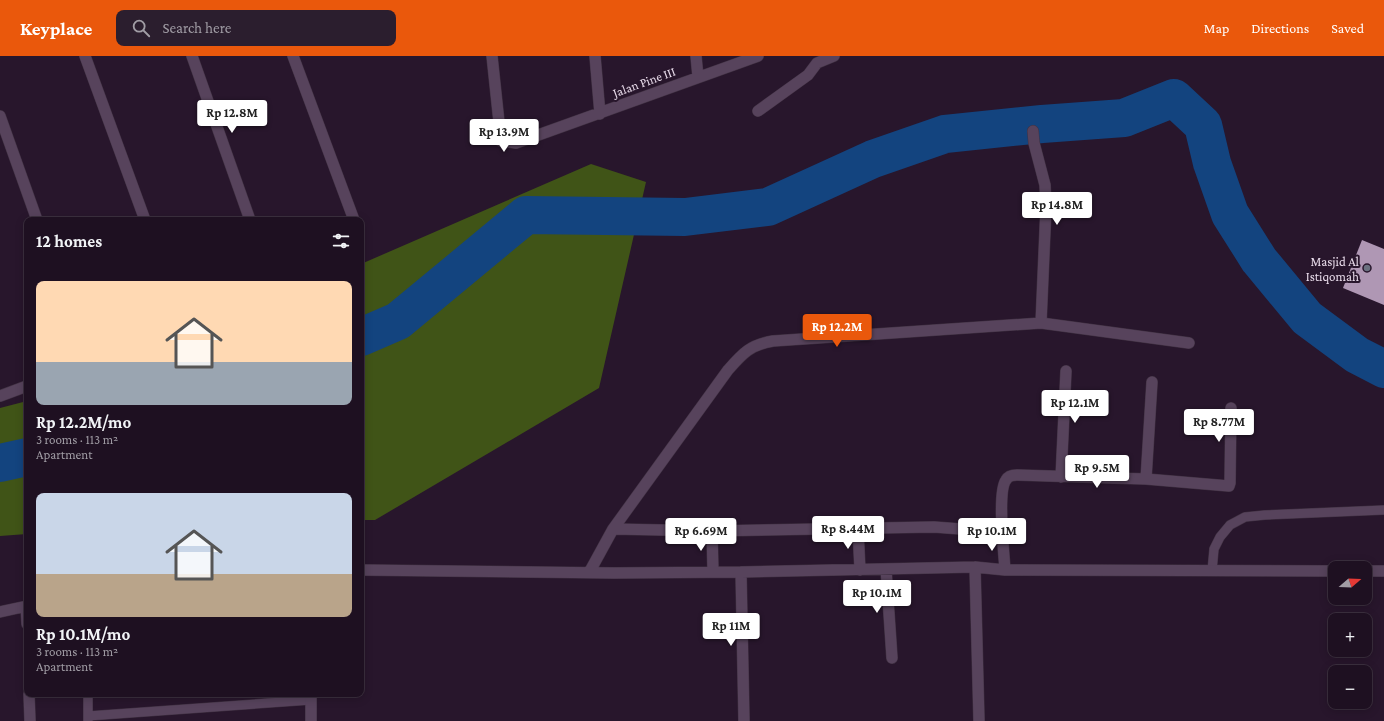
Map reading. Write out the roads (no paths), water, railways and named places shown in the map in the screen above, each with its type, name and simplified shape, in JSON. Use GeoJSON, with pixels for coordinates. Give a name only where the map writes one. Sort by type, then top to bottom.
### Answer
{"type":"FeatureCollection","features":[{"type":"Feature","properties":{"kind":"street"},"geometry":{"type":"LineString","coordinates":[[84,56],[144,217]]}},
{"type":"Feature","properties":{"kind":"street"},"geometry":{"type":"LineString","coordinates":[[192,56],[249,217]]}},
{"type":"Feature","properties":{"kind":"street"},"geometry":{"type":"LineString","coordinates":[[293,56],[353,217]]}},
{"type":"Feature","properties":{"kind":"street","name":"Jalan Pine III"},"geometry":{"type":"LineString","coordinates":[[492,56],[500,141],[516,143],[758,56]]}},
{"type":"Feature","properties":{"kind":"street"},"geometry":{"type":"LineString","coordinates":[[595,56],[600,114]]}},
{"type":"Feature","properties":{"kind":"street"},"geometry":{"type":"LineString","coordinates":[[696,56],[698,77]]}},
{"type":"Feature","properties":{"kind":"street"},"geometry":{"type":"LineString","coordinates":[[758,111],[808,75],[817,62],[834,56]]}},
{"type":"Feature","properties":{"kind":"street"},"geometry":{"type":"LineString","coordinates":[[0,116],[36,217]]}},
{"type":"Feature","properties":{"kind":"street"},"geometry":{"type":"LineString","coordinates":[[1033,131],[1045,185],[1046,207],[1041,323]]}},
{"type":"Feature","properties":{"kind":"street"},"geometry":{"type":"LineString","coordinates":[[590,572],[613,529],[728,370],[744,353],[760,343],[1041,323],[1189,342]]}},
{"type":"Feature","properties":{"kind":"street"},"geometry":{"type":"LineString","coordinates":[[1062,477],[1066,371]]}},
{"type":"Feature","properties":{"kind":"street"},"geometry":{"type":"LineString","coordinates":[[1146,478],[1152,382]]}},
{"type":"Feature","properties":{"kind":"street"},"geometry":{"type":"LineString","coordinates":[[0,396],[24,387]]}},
{"type":"Feature","properties":{"kind":"street"},"geometry":{"type":"LineString","coordinates":[[1005,570],[1001,532],[1002,490],[1007,478],[1011,475],[1146,478],[1229,486],[1231,408]]}},
{"type":"Feature","properties":{"kind":"street"},"geometry":{"type":"LineString","coordinates":[[613,529],[712,531],[934,527],[1001,532]]}},
{"type":"Feature","properties":{"kind":"street"},"geometry":{"type":"LineString","coordinates":[[858,529],[860,570]]}},
{"type":"Feature","properties":{"kind":"street"},"geometry":{"type":"LineString","coordinates":[[712,531],[713,572]]}},
{"type":"Feature","properties":{"kind":"street"},"geometry":{"type":"LineString","coordinates":[[364,570],[741,572],[975,568],[1005,570],[1328,571]]}},
{"type":"Feature","properties":{"kind":"street"},"geometry":{"type":"LineString","coordinates":[[975,568],[979,721]]}},
{"type":"Feature","properties":{"kind":"street"},"geometry":{"type":"LineString","coordinates":[[886,569],[892,658]]}},
{"type":"Feature","properties":{"kind":"street"},"geometry":{"type":"LineString","coordinates":[[1372,571],[1384,571]]}},
{"type":"Feature","properties":{"kind":"street"},"geometry":{"type":"LineString","coordinates":[[741,572],[744,721]]}},
{"type":"Feature","properties":{"kind":"street"},"geometry":{"type":"LineString","coordinates":[[0,612],[24,607]]}},
{"type":"Feature","properties":{"kind":"street"},"geometry":{"type":"LineString","coordinates":[[29,697],[30,721]]}},
{"type":"Feature","properties":{"kind":"street"},"geometry":{"type":"LineString","coordinates":[[311,697],[311,721]]}},
{"type":"Feature","properties":{"kind":"lane"},"geometry":{"type":"LineString","coordinates":[[1212,571],[1214,549],[1220,537],[1230,525],[1245,517],[1384,510]]}},
{"type":"Feature","properties":{"kind":"lane"},"geometry":{"type":"LineString","coordinates":[[88,697],[88,719],[311,697]]}},
{"type":"Feature","properties":{"kind":"waterway"},"geometry":{"type":"LineString","coordinates":[[364,336],[398,321],[526,215],[685,217],[768,207],[873,159],[945,134],[1042,124],[1124,118],[1174,98],[1203,125],[1212,163],[1230,214],[1259,260],[1307,318],[1357,355],[1384,369]]}},
{"type":"Feature","properties":{"kind":"waterway"},"geometry":{"type":"LineString","coordinates":[[0,463],[24,458]]}},
{"type":"Feature","properties":{"kind":"place","name":"Masjid Al Istiqomah"},"geometry":{"type":"Point","coordinates":[1367,268]}}]}
